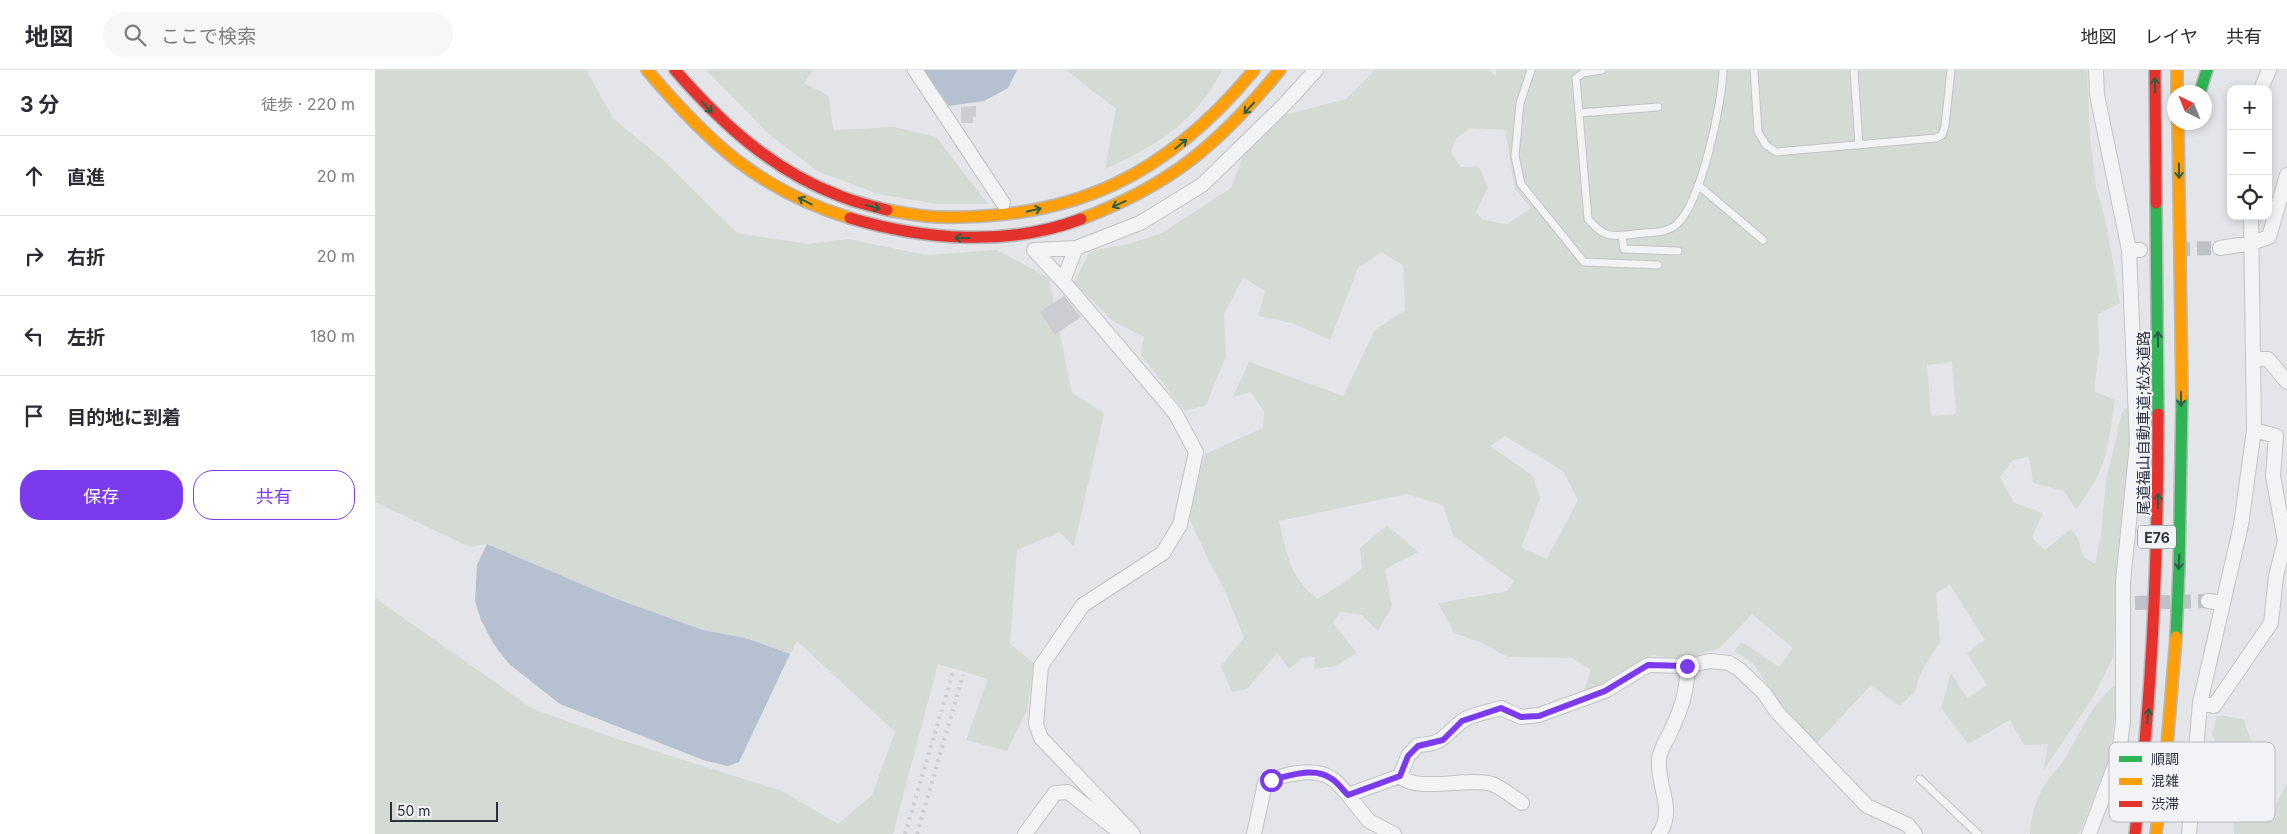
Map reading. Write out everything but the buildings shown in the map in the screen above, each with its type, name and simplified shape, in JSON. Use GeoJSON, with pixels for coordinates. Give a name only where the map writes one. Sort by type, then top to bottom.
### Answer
{"type":"FeatureCollection","features":[{"type":"Feature","properties":{"kind":"highway"},"geometry":{"type":"LineString","coordinates":[[647,70],[706,135],[738,162],[770,183],[825,210],[888,231],[959,238],[1032,232],[1067,224],[1101,212],[1138,195],[1190,162],[1220,137],[1253,104],[1280,70]]}},
{"type":"Feature","properties":{"kind":"highway"},"geometry":{"type":"LineString","coordinates":[[675,70],[697,97],[740,139],[781,168],[808,183],[854,202],[889,212],[957,218],[993,217],[1028,212],[1095,194],[1130,178],[1186,140],[1237,91],[1254,70]]}},
{"type":"Feature","properties":{"kind":"highway"},"geometry":{"type":"LineString","coordinates":[[2143,70],[2157,239]]}},
{"type":"Feature","properties":{"kind":"highway","name":"尾道福山自動車道;松永道路"},"geometry":{"type":"LineString","coordinates":[[2146,742],[2151,679],[2158,517],[2155,70]]}},
{"type":"Feature","properties":{"kind":"highway"},"geometry":{"type":"LineString","coordinates":[[2177,70],[2177,85]]}},
{"type":"Feature","properties":{"kind":"highway"},"geometry":{"type":"LineString","coordinates":[[2202,85],[2207,70]]}},
{"type":"Feature","properties":{"kind":"highway","name":"E76"},"geometry":{"type":"LineString","coordinates":[[2167,742],[2174,656],[2181,510],[2178,130]]}},
{"type":"Feature","properties":{"kind":"highway"},"geometry":{"type":"LineString","coordinates":[[2181,333],[2191,208]]}},
{"type":"Feature","properties":{"kind":"street"},"geometry":{"type":"LineString","coordinates":[[915,70],[1003,203]]}},
{"type":"Feature","properties":{"kind":"street"},"geometry":{"type":"LineString","coordinates":[[1131,831],[1041,738],[1036,724],[1041,666],[1083,604],[1163,553],[1180,525],[1196,452],[1175,413],[1063,281],[1034,250],[1076,248],[1140,223],[1202,185],[1284,105],[1316,70]]}},
{"type":"Feature","properties":{"kind":"street"},"geometry":{"type":"LineString","coordinates":[[2096,70],[2097,95],[2135,250],[2137,444],[2123,581],[2129,604],[2120,742]]}},
{"type":"Feature","properties":{"kind":"street"},"geometry":{"type":"LineString","coordinates":[[2263,85],[2269,70]]}},
{"type":"Feature","properties":{"kind":"street"},"geometry":{"type":"LineString","coordinates":[[2220,248],[2252,243],[2269,237],[2287,175]]}},
{"type":"Feature","properties":{"kind":"street"},"geometry":{"type":"LineString","coordinates":[[2197,742],[2200,703],[2215,602],[2241,525],[2254,430],[2251,220]]}},
{"type":"Feature","properties":{"kind":"street"},"geometry":{"type":"LineString","coordinates":[[1063,281],[1076,248]]}},
{"type":"Feature","properties":{"kind":"street"},"geometry":{"type":"LineString","coordinates":[[2253,359],[2268,359],[2287,382]]}},
{"type":"Feature","properties":{"kind":"street"},"geometry":{"type":"LineString","coordinates":[[2200,703],[2214,706],[2271,622],[2276,576],[2285,541],[2285,517],[2273,476],[2276,436],[2254,430]]}},
{"type":"Feature","properties":{"kind":"street"},"geometry":{"type":"LineString","coordinates":[[1348,795],[1400,776],[1408,756],[1418,746],[1443,740],[1462,721],[1501,708],[1521,717],[1539,716],[1605,691],[1648,665],[1687,666],[1710,661],[1729,664],[1739,670],[1764,693],[1777,712],[1867,806],[1908,825],[1915,834]]}},
{"type":"Feature","properties":{"kind":"street"},"geometry":{"type":"LineString","coordinates":[[1659,834],[1668,814],[1659,772],[1659,757],[1678,715],[1688,684],[1687,666]]}},
{"type":"Feature","properties":{"kind":"street"},"geometry":{"type":"LineString","coordinates":[[1253,834],[1265,783],[1305,772],[1318,773],[1331,778],[1369,821],[1394,834]]}},
{"type":"Feature","properties":{"kind":"street"},"geometry":{"type":"LineString","coordinates":[[1400,776],[1413,783],[1472,781],[1493,784],[1522,803]]}},
{"type":"Feature","properties":{"kind":"street"},"geometry":{"type":"LineString","coordinates":[[2089,834],[2109,781]]}},
{"type":"Feature","properties":{"kind":"street"},"geometry":{"type":"LineString","coordinates":[[1025,834],[1055,794],[1068,792],[1117,830],[1131,831]]}},
{"type":"Feature","properties":{"kind":"lane"},"geometry":{"type":"LineString","coordinates":[[1531,70],[1520,103],[1515,156],[1521,184],[1584,262],[1659,265]]}},
{"type":"Feature","properties":{"kind":"lane"},"geometry":{"type":"LineString","coordinates":[[1602,70],[1583,73],[1576,78],[1588,219],[1595,228],[1609,237],[1667,230],[1678,224],[1688,209],[1698,185],[1716,127],[1723,70]]}},
{"type":"Feature","properties":{"kind":"lane"},"geometry":{"type":"LineString","coordinates":[[1754,70],[1758,132],[1766,145],[1776,152],[1936,138],[1942,135],[1945,126],[1951,70]]}},
{"type":"Feature","properties":{"kind":"lane"},"geometry":{"type":"LineString","coordinates":[[1854,70],[1859,145]]}},
{"type":"Feature","properties":{"kind":"lane"},"geometry":{"type":"LineString","coordinates":[[1579,113],[1657,107]]}},
{"type":"Feature","properties":{"kind":"lane"},"geometry":{"type":"LineString","coordinates":[[1698,185],[1763,240]]}},
{"type":"Feature","properties":{"kind":"lane"},"geometry":{"type":"LineString","coordinates":[[1622,236],[1623,249],[1678,251]]}},
{"type":"Feature","properties":{"kind":"lane"},"geometry":{"type":"LineString","coordinates":[[1920,779],[1978,834]]}},
{"type":"Feature","properties":{"kind":"shaded area"},"geometry":{"type":"Polygon","coordinates":[[[375,70],[586,70],[613,118],[662,159],[737,233],[807,244],[849,239],[925,255],[997,250],[1049,278],[1072,393],[1104,413],[1074,547],[1060,532],[1017,550],[1010,644],[1034,663],[1027,710],[1007,751],[966,740],[988,679],[938,664],[893,834],[375,834],[375,598],[533,709],[614,738],[782,791],[838,824],[872,795],[895,732],[797,641],[790,654],[749,639],[703,630],[617,599],[487,544],[470,547],[375,502],[375,70]]]}},
{"type":"Feature","properties":{"kind":"shaded area"},"geometry":{"type":"Polygon","coordinates":[[[706,70],[813,70],[804,83],[829,96],[833,130],[894,127],[936,137],[988,204],[938,204],[878,194],[817,171],[769,134],[706,70]]]}},
{"type":"Feature","properties":{"kind":"shaded area"},"geometry":{"type":"Polygon","coordinates":[[[1066,70],[1222,70],[1200,104],[1173,130],[1141,151],[1105,169],[1116,109],[1066,70]]]}},
{"type":"Feature","properties":{"kind":"shaded area"},"geometry":{"type":"Polygon","coordinates":[[[1375,70],[1488,70],[1496,76],[1496,70],[2087,70],[2090,137],[2096,187],[2106,223],[2120,303],[2098,314],[2099,351],[2094,391],[2115,400],[2108,445],[2105,458],[2094,482],[2076,509],[2064,491],[2033,483],[2029,457],[2013,460],[2000,477],[2014,503],[2043,513],[2032,538],[2045,550],[2071,529],[2078,538],[2083,556],[2095,564],[2101,536],[2106,481],[2122,412],[2130,405],[2132,450],[2116,569],[2114,655],[2094,696],[2043,771],[2048,744],[2024,745],[2010,720],[1968,744],[1941,708],[1951,673],[1967,698],[1987,685],[1967,653],[1985,640],[1950,585],[1936,593],[1940,642],[1921,672],[1915,691],[1900,706],[1871,685],[1817,743],[1785,712],[1753,663],[1734,651],[1742,642],[1779,667],[1793,648],[1752,614],[1720,648],[1683,660],[1653,655],[1603,685],[1584,691],[1591,670],[1572,658],[1508,657],[1482,643],[1454,633],[1438,603],[1507,591],[1514,581],[1453,535],[1443,505],[1407,494],[1279,521],[1287,554],[1295,574],[1308,591],[1318,599],[1348,580],[1362,568],[1360,548],[1387,525],[1418,552],[1385,569],[1392,606],[1378,631],[1362,615],[1340,612],[1333,623],[1357,653],[1335,666],[1314,669],[1315,657],[1302,658],[1289,669],[1277,653],[1247,689],[1232,692],[1221,666],[1244,638],[1226,593],[1188,516],[1205,454],[1263,428],[1264,412],[1251,392],[1233,397],[1249,362],[1343,396],[1375,330],[1405,310],[1403,265],[1381,252],[1358,268],[1330,340],[1292,323],[1258,316],[1265,291],[1243,277],[1224,314],[1226,356],[1206,405],[1185,411],[1141,355],[1144,337],[1113,321],[1074,283],[1090,251],[1128,244],[1162,233],[1231,188],[1246,149],[1276,117],[1346,99],[1375,70]],[[1470,128],[1456,139],[1451,152],[1461,167],[1479,167],[1488,187],[1476,212],[1483,220],[1507,224],[1531,208],[1515,189],[1505,130],[1470,128]],[[1952,362],[1927,365],[1931,416],[1956,414],[1952,362]],[[1505,436],[1490,446],[1533,476],[1540,499],[1521,548],[1547,559],[1578,500],[1563,471],[1505,436]]]}},
{"type":"Feature","properties":{"kind":"shaded area"},"geometry":{"type":"Polygon","coordinates":[[[2115,685],[2115,716],[2111,742],[2109,742],[2109,759],[2080,832],[2077,834],[2030,834],[2035,807],[2042,789],[2065,759],[2093,709],[2115,685]]]}},
{"type":"Feature","properties":{"kind":"shaded area"},"geometry":{"type":"Polygon","coordinates":[[[2217,716],[2227,716],[2244,720],[2251,742],[2215,742],[2212,734],[2217,716]]]}},
{"type":"Feature","properties":{"kind":"shaded area"},"geometry":{"type":"Polygon","coordinates":[[[2287,783],[2287,834],[2234,834],[2234,822],[2275,822],[2275,806],[2287,783]]]}},
{"type":"Feature","properties":{"kind":"water"},"geometry":{"type":"Polygon","coordinates":[[[923,70],[1017,70],[1008,88],[984,101],[949,106],[923,70]]]}},
{"type":"Feature","properties":{"kind":"water"},"geometry":{"type":"Polygon","coordinates":[[[487,544],[617,599],[703,630],[749,639],[790,654],[739,762],[728,766],[706,761],[560,704],[509,664],[493,643],[481,620],[475,601],[477,565],[487,544]]]}},
{"type":"Feature","properties":{"kind":"tunnel"},"geometry":{"type":"LineString","coordinates":[[2176,249],[2220,248]]}},
{"type":"Feature","properties":{"kind":"tunnel"},"geometry":{"type":"LineString","coordinates":[[2135,603],[2208,601]]}},
{"type":"Feature","properties":{"kind":"railway"},"geometry":{"type":"LineString","coordinates":[[905,834],[953,672]]}},
{"type":"Feature","properties":{"kind":"railway"},"geometry":{"type":"LineString","coordinates":[[917,834],[963,675]]}},
{"type":"Feature","properties":{"kind":"traffic: fast"},"geometry":{"type":"LineString","coordinates":[[2202,85],[2207,70]]}},
{"type":"Feature","properties":{"kind":"traffic: fast"},"geometry":{"type":"LineString","coordinates":[[2156,203],[2158,414]]}},
{"type":"Feature","properties":{"kind":"traffic: fast"},"geometry":{"type":"LineString","coordinates":[[2176,637],[2182,396]]}},
{"type":"Feature","properties":{"kind":"traffic: slow"},"geometry":{"type":"LineString","coordinates":[[647,70],[669,96],[713,141],[761,178],[817,207],[850,218]]}},
{"type":"Feature","properties":{"kind":"traffic: slow"},"geometry":{"type":"LineString","coordinates":[[887,210],[934,217],[989,216],[1034,210],[1076,199],[1116,184],[1153,163],[1188,137],[1221,106],[1254,70]]}},
{"type":"Feature","properties":{"kind":"traffic: slow"},"geometry":{"type":"LineString","coordinates":[[1081,219],[1141,192],[1191,160],[1236,120],[1280,70]]}},
{"type":"Feature","properties":{"kind":"traffic: slow"},"geometry":{"type":"LineString","coordinates":[[2177,70],[2177,85]]}},
{"type":"Feature","properties":{"kind":"traffic: slow"},"geometry":{"type":"LineString","coordinates":[[2178,130],[2182,396]]}},
{"type":"Feature","properties":{"kind":"traffic: slow"},"geometry":{"type":"LineString","coordinates":[[2167,742],[2176,637]]}},
{"type":"Feature","properties":{"kind":"traffic: slow"},"geometry":{"type":"LineString","coordinates":[[2156,834],[2158,822]]}},
{"type":"Feature","properties":{"kind":"traffic: jam"},"geometry":{"type":"LineString","coordinates":[[675,70],[730,127],[770,159],[816,186],[851,200],[887,210]]}},
{"type":"Feature","properties":{"kind":"traffic: jam"},"geometry":{"type":"LineString","coordinates":[[2155,70],[2156,203]]}},
{"type":"Feature","properties":{"kind":"traffic: jam"},"geometry":{"type":"LineString","coordinates":[[850,218],[878,226],[907,231],[965,237],[995,237],[1024,234],[1053,228],[1081,219]]}},
{"type":"Feature","properties":{"kind":"traffic: jam"},"geometry":{"type":"LineString","coordinates":[[2145,742],[2153,624],[2158,414]]}},
{"type":"Feature","properties":{"kind":"traffic: jam"},"geometry":{"type":"LineString","coordinates":[[2135,834],[2136,822]]}},
{"type":"Feature","properties":{"kind":"route"},"geometry":{"type":"LineString","coordinates":[[1271,780],[1305,772],[1318,773],[1331,778],[1348,795],[1400,776],[1408,756],[1418,746],[1443,740],[1462,721],[1501,708],[1521,717],[1539,716],[1605,691],[1648,665],[1687,666]]}}]}
